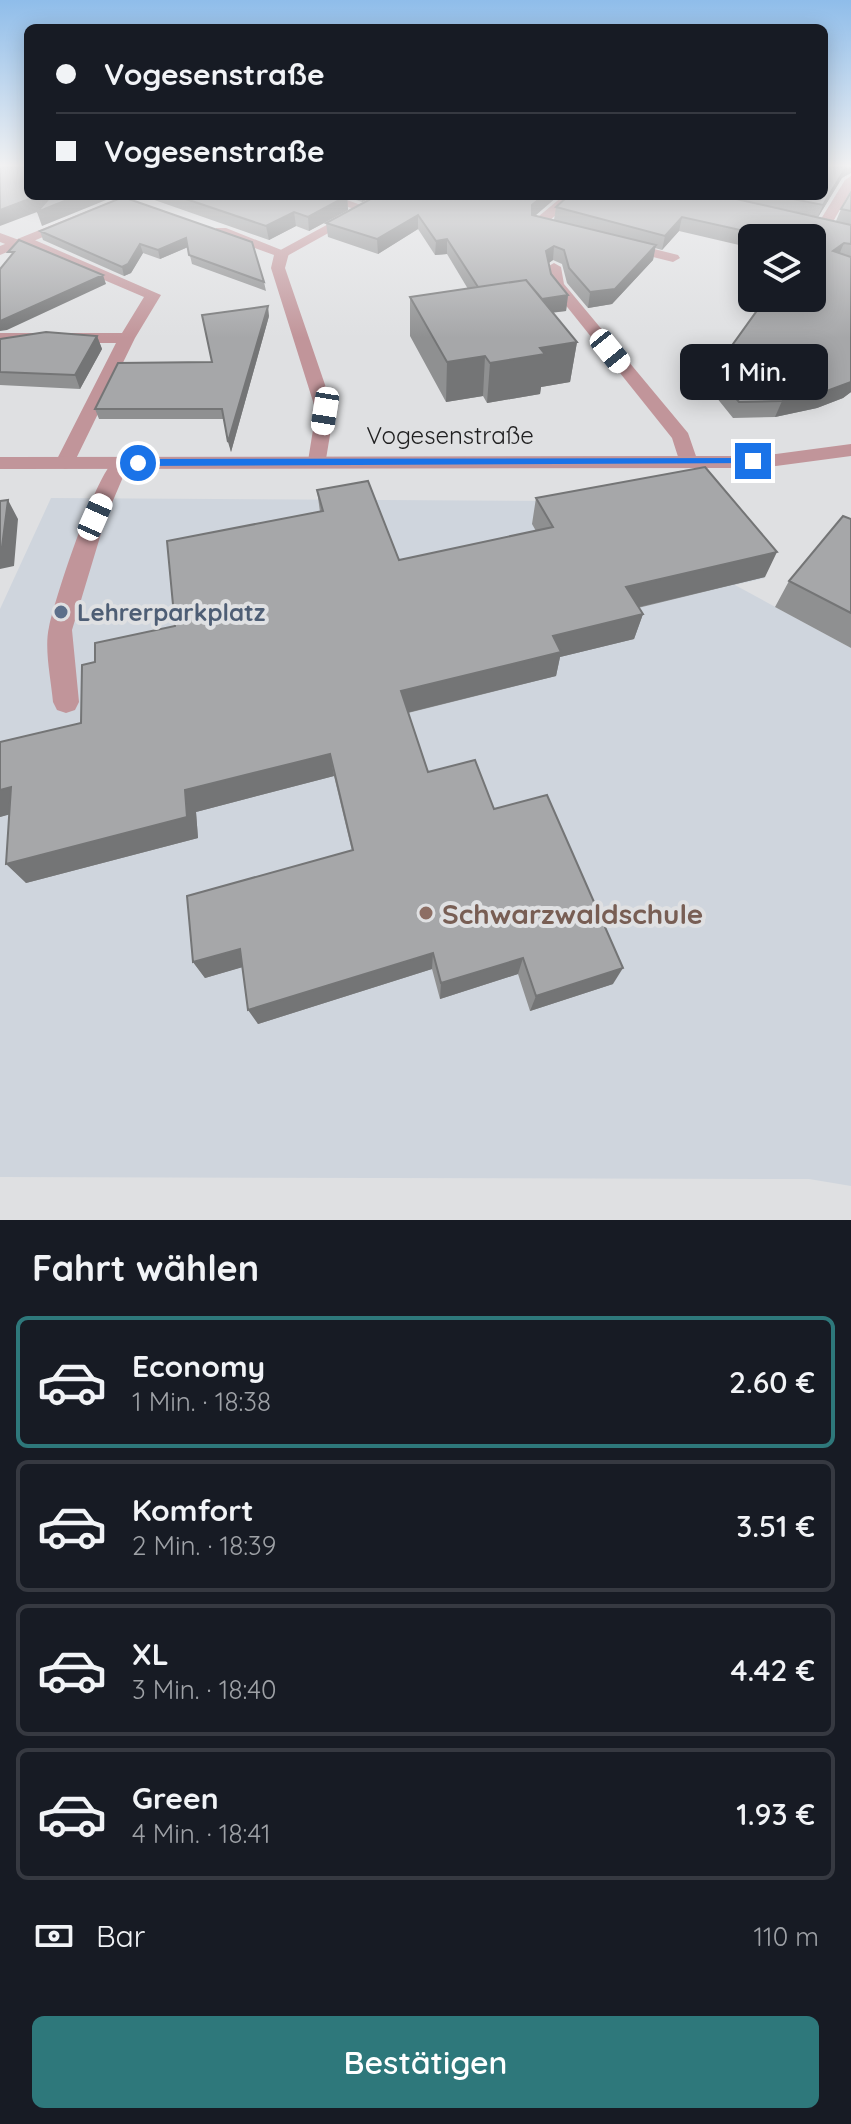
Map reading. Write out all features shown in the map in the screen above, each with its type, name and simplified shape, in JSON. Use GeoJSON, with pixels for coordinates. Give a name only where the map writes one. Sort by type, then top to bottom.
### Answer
{"type":"FeatureCollection","features":[{"type":"Feature","properties":{"kind":"street"},"geometry":{"type":"LineString","coordinates":[[0,251],[72,224]]}},
{"type":"Feature","properties":{"kind":"street"},"geometry":{"type":"LineString","coordinates":[[318,461],[325,411],[278,268],[282,253],[334,224]]}},
{"type":"Feature","properties":{"kind":"street"},"geometry":{"type":"LineString","coordinates":[[538,224],[568,231]]}},
{"type":"Feature","properties":{"kind":"street"},"geometry":{"type":"LineString","coordinates":[[212,228],[282,253]]}},
{"type":"Feature","properties":{"kind":"street"},"geometry":{"type":"LineString","coordinates":[[0,237],[153,295],[127,338],[65,463]]}},
{"type":"Feature","properties":{"kind":"street"},"geometry":{"type":"LineString","coordinates":[[613,243],[673,258]]}},
{"type":"Feature","properties":{"kind":"street"},"geometry":{"type":"LineString","coordinates":[[554,267],[557,285],[681,437],[688,462]]}},
{"type":"Feature","properties":{"kind":"street"},"geometry":{"type":"LineString","coordinates":[[0,338],[127,338]]}},
{"type":"Feature","properties":{"kind":"street","name":"Vogesenstraße"},"geometry":{"type":"LineString","coordinates":[[0,463],[688,462],[776,460],[851,450]]}},
{"type":"Feature","properties":{"kind":"street"},"geometry":{"type":"LineString","coordinates":[[66,702],[60,630],[95,517],[119,463]]}},
{"type":"Feature","properties":{"kind":"shaded area","name":"Schwarzwaldschule"},"geometry":{"type":"Polygon","coordinates":[[[689,483],[765,578],[735,585],[851,648],[851,1186],[809,1179],[0,1177],[0,609],[51,498],[560,501],[599,486],[689,483]]]}},
{"type":"Feature","properties":{"kind":"building"},"geometry":{"type":"Polygon","coordinates":[[[57,224],[200,224],[252,242],[264,282],[189,255],[186,238],[158,250],[140,244],[128,264],[122,267],[40,231],[57,224]]]}},
{"type":"Feature","properties":{"kind":"building"},"geometry":{"type":"Polygon","coordinates":[[[329,224],[403,224],[377,239],[329,224]]]}},
{"type":"Feature","properties":{"kind":"building"},"geometry":{"type":"Polygon","coordinates":[[[424,224],[569,224],[656,245],[615,289],[590,292],[569,268],[564,250],[554,246],[546,251],[551,274],[568,295],[542,299],[526,280],[478,287],[447,239],[436,241],[424,224]]]}},
{"type":"Feature","properties":{"kind":"building"},"geometry":{"type":"Polygon","coordinates":[[[620,224],[676,224],[665,236],[620,224]]]}},
{"type":"Feature","properties":{"kind":"building"},"geometry":{"type":"Polygon","coordinates":[[[713,224],[846,224],[851,225],[851,244],[844,243],[833,251],[851,257],[851,382],[824,392],[782,401],[739,402],[713,372],[756,312],[826,312],[826,224],[738,224],[738,230],[713,224]]]}},
{"type":"Feature","properties":{"kind":"building"},"geometry":{"type":"Polygon","coordinates":[[[19,240],[103,275],[0,321],[0,269],[14,252],[8,252],[19,240]]]}},
{"type":"Feature","properties":{"kind":"building"},"geometry":{"type":"Polygon","coordinates":[[[526,280],[577,342],[540,348],[545,354],[490,363],[485,356],[447,362],[410,297],[526,280]]]}},
{"type":"Feature","properties":{"kind":"building"},"geometry":{"type":"Polygon","coordinates":[[[268,306],[228,442],[222,409],[95,409],[118,363],[212,362],[202,315],[268,306]]]}},
{"type":"Feature","properties":{"kind":"building"},"geometry":{"type":"Polygon","coordinates":[[[46,332],[97,336],[75,375],[0,372],[0,339],[46,332]]]}},
{"type":"Feature","properties":{"kind":"building"},"geometry":{"type":"Polygon","coordinates":[[[705,467],[777,552],[626,587],[643,614],[553,636],[561,652],[401,691],[428,772],[475,760],[494,809],[547,795],[623,968],[536,996],[523,958],[441,983],[433,953],[248,1010],[240,949],[193,962],[187,896],[353,850],[330,754],[185,790],[187,817],[6,864],[11,787],[0,790],[0,742],[81,723],[82,665],[95,662],[95,643],[175,626],[167,541],[323,511],[317,490],[368,481],[399,560],[553,527],[536,498],[705,467]]]}},
{"type":"Feature","properties":{"kind":"building"},"geometry":{"type":"Polygon","coordinates":[[[8,500],[2,547],[0,547],[0,501],[8,500]]]}},
{"type":"Feature","properties":{"kind":"building"},"geometry":{"type":"Polygon","coordinates":[[[843,516],[851,519],[851,613],[789,581],[843,516]]]}},
{"type":"Feature","properties":{"kind":"place","name":"Lehrerparkplatz"},"geometry":{"type":"Point","coordinates":[61,612]}},
{"type":"Feature","properties":{"kind":"place","name":"Schwarzwaldschule"},"geometry":{"type":"Point","coordinates":[426,913]}},
{"type":"Feature","properties":{"kind":"route"},"geometry":{"type":"LineString","coordinates":[[138,463],[753,461]]}}]}
